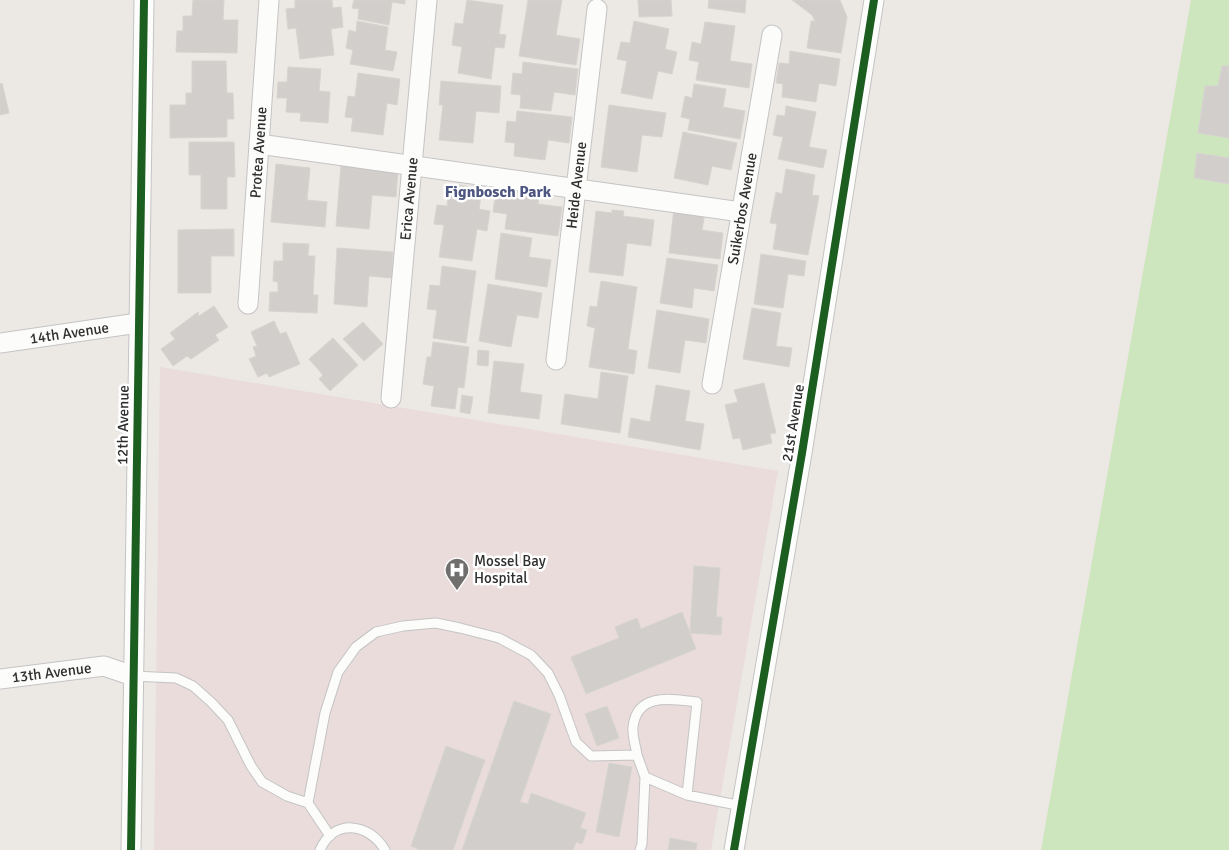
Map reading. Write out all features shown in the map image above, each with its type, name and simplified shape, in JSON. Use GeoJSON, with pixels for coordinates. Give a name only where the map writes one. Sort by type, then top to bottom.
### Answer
{"type":"FeatureCollection","features":[{"type":"Feature","properties":{"kind":"street","name":"12th Avenue"},"geometry":{"type":"LineString","coordinates":[[131,850],[144,0]]}},
{"type":"Feature","properties":{"kind":"street","name":"Protea Avenue"},"geometry":{"type":"LineString","coordinates":[[248,304],[269,0]]}},
{"type":"Feature","properties":{"kind":"street","name":"Erica Avenue"},"geometry":{"type":"LineString","coordinates":[[392,398],[427,0]]}},
{"type":"Feature","properties":{"kind":"street","name":"21st Avenue"},"geometry":{"type":"LineString","coordinates":[[734,850],[802,452],[874,0]]}},
{"type":"Feature","properties":{"kind":"street","name":"Heide Avenue"},"geometry":{"type":"LineString","coordinates":[[556,360],[598,9]]}},
{"type":"Feature","properties":{"kind":"street","name":"Suikerbos Avenue"},"geometry":{"type":"LineString","coordinates":[[712,384],[772,35]]}},
{"type":"Feature","properties":{"kind":"street"},"geometry":{"type":"LineString","coordinates":[[259,144],[741,212]]}},
{"type":"Feature","properties":{"kind":"street","name":"14th Avenue"},"geometry":{"type":"LineString","coordinates":[[0,343],[138,323]]}},
{"type":"Feature","properties":{"kind":"street","name":"13th Avenue"},"geometry":{"type":"LineString","coordinates":[[0,679],[104,666],[133,676]]}},
{"type":"Feature","properties":{"kind":"lane"},"geometry":{"type":"LineString","coordinates":[[308,803],[325,714],[338,672],[356,647],[376,632],[403,626],[436,623],[460,628],[499,638],[531,655],[548,674],[559,695],[576,742],[591,756],[637,755]]}},
{"type":"Feature","properties":{"kind":"lane"},"geometry":{"type":"LineString","coordinates":[[133,676],[176,678],[193,686],[228,720],[250,766],[262,782],[287,796],[308,803],[330,836]]}},
{"type":"Feature","properties":{"kind":"lane"},"geometry":{"type":"LineString","coordinates":[[640,850],[642,844],[645,777],[637,755],[633,728],[638,710],[651,701],[668,699],[697,702],[687,795]]}},
{"type":"Feature","properties":{"kind":"lane"},"geometry":{"type":"LineString","coordinates":[[645,777],[687,795],[742,806]]}},
{"type":"Feature","properties":{"kind":"lane"},"geometry":{"type":"LineString","coordinates":[[320,850],[322,844],[330,836],[340,830],[350,828],[361,829],[371,834],[379,841],[384,850]]}},
{"type":"Feature","properties":{"kind":"shaded area","name":"Mossel Bay Hospital"},"geometry":{"type":"Polygon","coordinates":[[[160,367],[778,471],[711,850],[154,850],[160,367]]]}},
{"type":"Feature","properties":{"kind":"green space"},"geometry":{"type":"Polygon","coordinates":[[[1191,0],[1229,0],[1229,850],[1041,850],[1191,0]]]}},
{"type":"Feature","properties":{"kind":"building"},"geometry":{"type":"Polygon","coordinates":[[[193,0],[224,0],[223,20],[238,20],[237,53],[176,52],[177,31],[183,31],[183,16],[192,16],[193,0]]]}},
{"type":"Feature","properties":{"kind":"building"},"geometry":{"type":"Polygon","coordinates":[[[295,0],[332,0],[333,8],[341,7],[343,27],[331,29],[334,55],[300,59],[296,28],[288,29],[286,9],[295,8],[295,0]]]}},
{"type":"Feature","properties":{"kind":"building"},"geometry":{"type":"Polygon","coordinates":[[[354,0],[405,0],[405,4],[392,2],[389,25],[358,19],[359,9],[352,8],[354,0]]]}},
{"type":"Feature","properties":{"kind":"building"},"geometry":{"type":"Polygon","coordinates":[[[467,0],[503,5],[499,34],[506,35],[504,48],[495,47],[491,79],[458,73],[462,47],[452,45],[455,23],[463,24],[467,0]]]}},
{"type":"Feature","properties":{"kind":"building"},"geometry":{"type":"Polygon","coordinates":[[[528,0],[562,0],[556,35],[580,39],[576,65],[519,56],[528,0]]]}},
{"type":"Feature","properties":{"kind":"building"},"geometry":{"type":"Polygon","coordinates":[[[638,0],[671,0],[672,16],[639,17],[638,0]]]}},
{"type":"Feature","properties":{"kind":"building"},"geometry":{"type":"Polygon","coordinates":[[[709,0],[746,0],[745,13],[708,8],[709,0]]]}},
{"type":"Feature","properties":{"kind":"building"},"geometry":{"type":"Polygon","coordinates":[[[792,0],[840,0],[847,17],[841,53],[807,48],[811,21],[815,21],[812,15],[792,0]]]}},
{"type":"Feature","properties":{"kind":"building"},"geometry":{"type":"Polygon","coordinates":[[[357,21],[388,27],[385,50],[397,52],[393,71],[350,64],[353,50],[346,48],[349,30],[356,32],[357,21]]]}},
{"type":"Feature","properties":{"kind":"building"},"geometry":{"type":"Polygon","coordinates":[[[634,21],[669,29],[665,49],[677,52],[672,74],[658,71],[652,99],[621,93],[627,61],[617,59],[621,42],[630,43],[634,21]]]}},
{"type":"Feature","properties":{"kind":"building"},"geometry":{"type":"Polygon","coordinates":[[[705,22],[735,26],[730,61],[752,64],[749,88],[696,80],[699,62],[689,60],[692,42],[701,44],[705,22]]]}},
{"type":"Feature","properties":{"kind":"building"},"geometry":{"type":"Polygon","coordinates":[[[790,51],[840,59],[836,86],[819,83],[816,102],[782,97],[783,84],[776,83],[779,63],[789,64],[790,51]]]}},
{"type":"Feature","properties":{"kind":"building"},"geometry":{"type":"Polygon","coordinates":[[[192,61],[226,61],[227,93],[233,93],[234,119],[227,119],[227,137],[170,138],[170,105],[186,105],[186,93],[192,93],[192,61]]]}},
{"type":"Feature","properties":{"kind":"building"},"geometry":{"type":"Polygon","coordinates":[[[523,62],[578,69],[575,95],[554,92],[551,111],[520,108],[521,95],[511,94],[513,73],[522,74],[523,62]]]}},
{"type":"Feature","properties":{"kind":"building"},"geometry":{"type":"Polygon","coordinates":[[[1222,66],[1229,66],[1229,138],[1198,133],[1205,86],[1218,86],[1222,66]]]}},
{"type":"Feature","properties":{"kind":"building"},"geometry":{"type":"Polygon","coordinates":[[[288,67],[321,69],[319,91],[330,92],[328,123],[300,121],[301,113],[286,112],[287,98],[277,98],[278,82],[287,82],[288,67]]]}},
{"type":"Feature","properties":{"kind":"building"},"geometry":{"type":"Polygon","coordinates":[[[358,73],[400,79],[397,105],[387,103],[383,135],[351,131],[353,118],[345,117],[348,96],[355,97],[358,73]]]}},
{"type":"Feature","properties":{"kind":"building"},"geometry":{"type":"Polygon","coordinates":[[[441,81],[501,86],[499,113],[476,111],[473,143],[439,140],[443,105],[439,105],[441,81]]]}},
{"type":"Feature","properties":{"kind":"building"},"geometry":{"type":"Polygon","coordinates":[[[2,83],[9,113],[0,115],[0,84],[2,83]]]}},
{"type":"Feature","properties":{"kind":"building"},"geometry":{"type":"Polygon","coordinates":[[[694,84],[726,89],[723,107],[745,111],[740,139],[688,130],[690,119],[681,117],[685,96],[692,98],[694,84]]]}},
{"type":"Feature","properties":{"kind":"building"},"geometry":{"type":"Polygon","coordinates":[[[609,105],[666,113],[662,137],[642,135],[637,172],[601,167],[609,105]]]}},
{"type":"Feature","properties":{"kind":"building"},"geometry":{"type":"Polygon","coordinates":[[[786,106],[816,112],[809,147],[827,150],[823,168],[778,159],[783,137],[773,135],[777,115],[785,116],[786,106]]]}},
{"type":"Feature","properties":{"kind":"building"},"geometry":{"type":"Polygon","coordinates":[[[517,111],[572,117],[569,143],[548,140],[545,160],[514,156],[515,143],[505,142],[507,121],[516,122],[517,111]]]}},
{"type":"Feature","properties":{"kind":"building"},"geometry":{"type":"Polygon","coordinates":[[[683,132],[737,143],[731,170],[712,166],[708,185],[674,178],[683,132]]]}},
{"type":"Feature","properties":{"kind":"building"},"geometry":{"type":"Polygon","coordinates":[[[189,142],[234,142],[235,177],[227,177],[227,209],[201,209],[201,175],[189,175],[189,142]]]}},
{"type":"Feature","properties":{"kind":"building"},"geometry":{"type":"Polygon","coordinates":[[[1197,153],[1229,158],[1229,184],[1194,178],[1197,153]]]}},
{"type":"Feature","properties":{"kind":"building"},"geometry":{"type":"Polygon","coordinates":[[[276,164],[310,168],[307,200],[327,202],[325,227],[271,222],[276,164]]]}},
{"type":"Feature","properties":{"kind":"building"},"geometry":{"type":"Polygon","coordinates":[[[341,165],[398,170],[396,197],[372,195],[369,229],[336,226],[341,165]]]}},
{"type":"Feature","properties":{"kind":"building"},"geometry":{"type":"Polygon","coordinates":[[[786,169],[815,175],[812,195],[819,196],[808,255],[773,249],[777,224],[770,223],[776,192],[782,194],[786,169]]]}},
{"type":"Feature","properties":{"kind":"building"},"geometry":{"type":"Polygon","coordinates":[[[450,184],[482,188],[479,209],[490,211],[487,231],[477,229],[472,261],[439,257],[444,225],[434,224],[437,205],[447,206],[450,184]]]}},
{"type":"Feature","properties":{"kind":"building"},"geometry":{"type":"Polygon","coordinates":[[[509,185],[540,189],[538,204],[562,207],[558,236],[505,229],[507,214],[493,212],[495,197],[507,198],[509,185]]]}},
{"type":"Feature","properties":{"kind":"building"},"geometry":{"type":"Polygon","coordinates":[[[674,208],[705,212],[702,230],[723,233],[720,259],[669,253],[674,208]]]}},
{"type":"Feature","properties":{"kind":"building"},"geometry":{"type":"Polygon","coordinates":[[[612,210],[624,211],[623,216],[654,220],[651,246],[627,243],[623,276],[589,272],[596,211],[612,213],[612,210]]]}},
{"type":"Feature","properties":{"kind":"building"},"geometry":{"type":"Polygon","coordinates":[[[234,229],[234,256],[211,256],[211,293],[178,293],[178,230],[234,229]]]}},
{"type":"Feature","properties":{"kind":"building"},"geometry":{"type":"Polygon","coordinates":[[[501,233],[532,238],[529,257],[551,260],[547,287],[495,279],[501,233]]]}},
{"type":"Feature","properties":{"kind":"building"},"geometry":{"type":"Polygon","coordinates":[[[283,243],[309,244],[308,256],[315,256],[313,295],[318,295],[317,313],[269,311],[270,292],[278,292],[278,282],[273,281],[274,261],[283,261],[283,243]]]}},
{"type":"Feature","properties":{"kind":"building"},"geometry":{"type":"Polygon","coordinates":[[[337,248],[393,252],[392,278],[369,276],[367,307],[334,304],[337,248]]]}},
{"type":"Feature","properties":{"kind":"building"},"geometry":{"type":"Polygon","coordinates":[[[761,254],[806,261],[804,276],[788,274],[783,308],[754,304],[761,254]]]}},
{"type":"Feature","properties":{"kind":"building"},"geometry":{"type":"Polygon","coordinates":[[[667,258],[718,265],[714,291],[694,288],[692,308],[660,303],[667,258]]]}},
{"type":"Feature","properties":{"kind":"building"},"geometry":{"type":"Polygon","coordinates":[[[442,266],[476,271],[466,343],[433,338],[437,310],[427,309],[430,285],[440,286],[442,266]]]}},
{"type":"Feature","properties":{"kind":"building"},"geometry":{"type":"Polygon","coordinates":[[[601,281],[637,287],[628,349],[637,351],[634,374],[589,367],[595,328],[587,326],[590,306],[597,307],[601,281]]]}},
{"type":"Feature","properties":{"kind":"building"},"geometry":{"type":"Polygon","coordinates":[[[488,284],[542,293],[538,318],[517,315],[511,347],[479,341],[488,284]]]}},
{"type":"Feature","properties":{"kind":"building"},"geometry":{"type":"Polygon","coordinates":[[[214,306],[228,327],[215,335],[219,340],[191,359],[187,356],[173,366],[161,349],[175,339],[170,333],[198,312],[199,316],[214,306]]]}},
{"type":"Feature","properties":{"kind":"building"},"geometry":{"type":"Polygon","coordinates":[[[752,308],[781,313],[776,346],[792,348],[789,367],[743,359],[752,308]]]}},
{"type":"Feature","properties":{"kind":"building"},"geometry":{"type":"Polygon","coordinates":[[[657,310],[709,319],[706,343],[685,340],[680,373],[648,368],[657,310]]]}},
{"type":"Feature","properties":{"kind":"building"},"geometry":{"type":"Polygon","coordinates":[[[274,321],[280,334],[286,332],[300,364],[269,377],[267,373],[258,377],[249,359],[256,356],[253,347],[257,346],[251,332],[274,321]]]}},
{"type":"Feature","properties":{"kind":"building"},"geometry":{"type":"Polygon","coordinates":[[[363,322],[383,344],[364,361],[343,339],[363,322]]]}},
{"type":"Feature","properties":{"kind":"building"},"geometry":{"type":"Polygon","coordinates":[[[333,338],[358,365],[330,391],[319,379],[323,375],[309,359],[333,338]]]}},
{"type":"Feature","properties":{"kind":"building"},"geometry":{"type":"Polygon","coordinates":[[[433,342],[469,347],[464,388],[458,387],[455,409],[431,406],[434,386],[423,384],[427,357],[431,357],[433,342]]]}},
{"type":"Feature","properties":{"kind":"building"},"geometry":{"type":"Polygon","coordinates":[[[478,350],[489,351],[488,366],[477,365],[478,350]]]}},
{"type":"Feature","properties":{"kind":"building"},"geometry":{"type":"Polygon","coordinates":[[[494,361],[524,364],[520,392],[542,395],[539,419],[488,413],[494,361]]]}},
{"type":"Feature","properties":{"kind":"building"},"geometry":{"type":"Polygon","coordinates":[[[601,372],[628,376],[620,433],[561,424],[565,394],[598,399],[601,372]]]}},
{"type":"Feature","properties":{"kind":"building"},"geometry":{"type":"Polygon","coordinates":[[[764,383],[776,433],[770,434],[772,443],[743,450],[740,438],[733,439],[725,405],[738,402],[734,390],[764,383]]]}},
{"type":"Feature","properties":{"kind":"building"},"geometry":{"type":"Polygon","coordinates":[[[656,385],[690,391],[685,421],[704,424],[700,450],[628,437],[631,418],[650,422],[656,385]]]}},
{"type":"Feature","properties":{"kind":"building"},"geometry":{"type":"Polygon","coordinates":[[[462,395],[473,397],[470,414],[460,412],[462,395]]]}},
{"type":"Feature","properties":{"kind":"building"},"geometry":{"type":"Polygon","coordinates":[[[694,566],[720,568],[716,617],[722,617],[721,635],[690,633],[694,566]]]}},
{"type":"Feature","properties":{"kind":"building"},"geometry":{"type":"Polygon","coordinates":[[[682,612],[696,649],[586,694],[571,657],[619,638],[615,627],[637,618],[641,629],[682,612]]]}},
{"type":"Feature","properties":{"kind":"building"},"geometry":{"type":"Polygon","coordinates":[[[514,701],[551,714],[520,802],[528,804],[531,793],[586,813],[580,828],[587,830],[582,844],[576,842],[573,850],[462,850],[514,701]]]}},
{"type":"Feature","properties":{"kind":"building"},"geometry":{"type":"Polygon","coordinates":[[[607,706],[619,738],[597,746],[585,714],[607,706]]]}},
{"type":"Feature","properties":{"kind":"building"},"geometry":{"type":"Polygon","coordinates":[[[446,746],[485,760],[453,850],[420,850],[411,846],[446,746]]]}},
{"type":"Feature","properties":{"kind":"building"},"geometry":{"type":"Polygon","coordinates":[[[609,763],[632,767],[619,837],[596,832],[609,763]]]}},
{"type":"Feature","properties":{"kind":"building"},"geometry":{"type":"Polygon","coordinates":[[[670,838],[697,843],[696,850],[668,850],[670,838]]]}},
{"type":"Feature","properties":{"kind":"cycle path"},"geometry":{"type":"LineString","coordinates":[[131,850],[144,0]]}},
{"type":"Feature","properties":{"kind":"cycle path"},"geometry":{"type":"LineString","coordinates":[[734,850],[802,453],[874,0]]}},
{"type":"Feature","properties":{"kind":"place","name":"Mossel Bay Hospital"},"geometry":{"type":"Point","coordinates":[457,591]}},
{"type":"Feature","properties":{"kind":"district","name":"Fignbosch Park"},"geometry":{"type":"Point","coordinates":[498,192]}}]}
